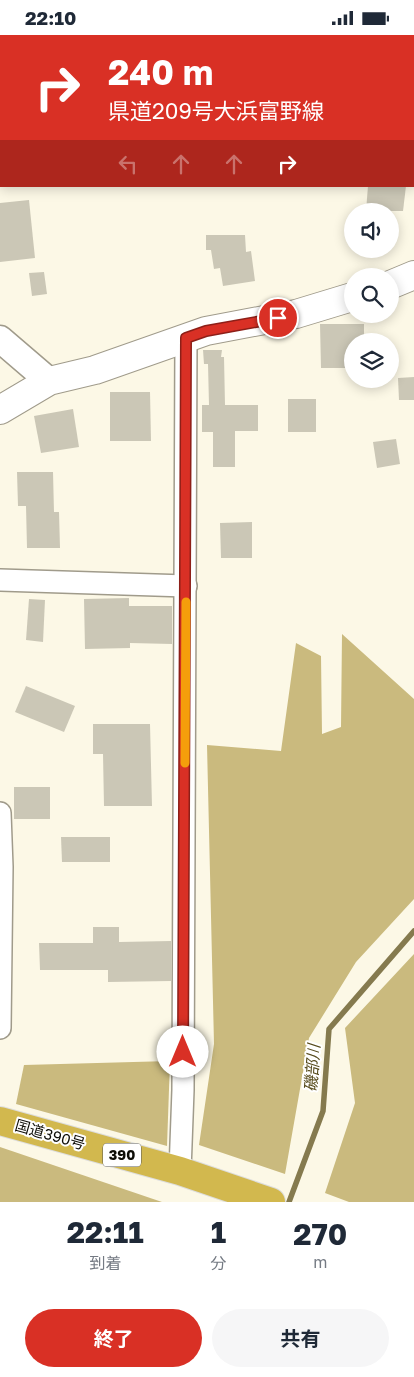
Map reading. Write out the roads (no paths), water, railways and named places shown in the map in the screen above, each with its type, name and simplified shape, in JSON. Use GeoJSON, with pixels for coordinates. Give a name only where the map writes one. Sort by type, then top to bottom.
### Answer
{"type":"FeatureCollection","features":[{"type":"Feature","properties":{"kind":"highway","name":"国道390号"},"geometry":{"type":"LineString","coordinates":[[0,1121],[180,1171],[271,1202]]}},
{"type":"Feature","properties":{"kind":"main road"},"geometry":{"type":"LineString","coordinates":[[399,281],[414,275]]}},
{"type":"Feature","properties":{"kind":"main road"},"geometry":{"type":"LineString","coordinates":[[0,410],[49,381],[96,370],[206,331],[296,314],[344,299]]}},
{"type":"Feature","properties":{"kind":"street"},"geometry":{"type":"LineString","coordinates":[[180,1171],[183,1080],[186,338]]}},
{"type":"Feature","properties":{"kind":"street"},"geometry":{"type":"LineString","coordinates":[[0,339],[49,381]]}},
{"type":"Feature","properties":{"kind":"street"},"geometry":{"type":"LineString","coordinates":[[0,580],[186,586]]}},
{"type":"Feature","properties":{"kind":"street"},"geometry":{"type":"LineString","coordinates":[[0,813],[2,867],[0,1028]]}},
{"type":"Feature","properties":{"kind":"waterway","name":"磯部川"},"geometry":{"type":"LineString","coordinates":[[289,1202],[323,1111],[329,1029],[414,931]]}}]}
